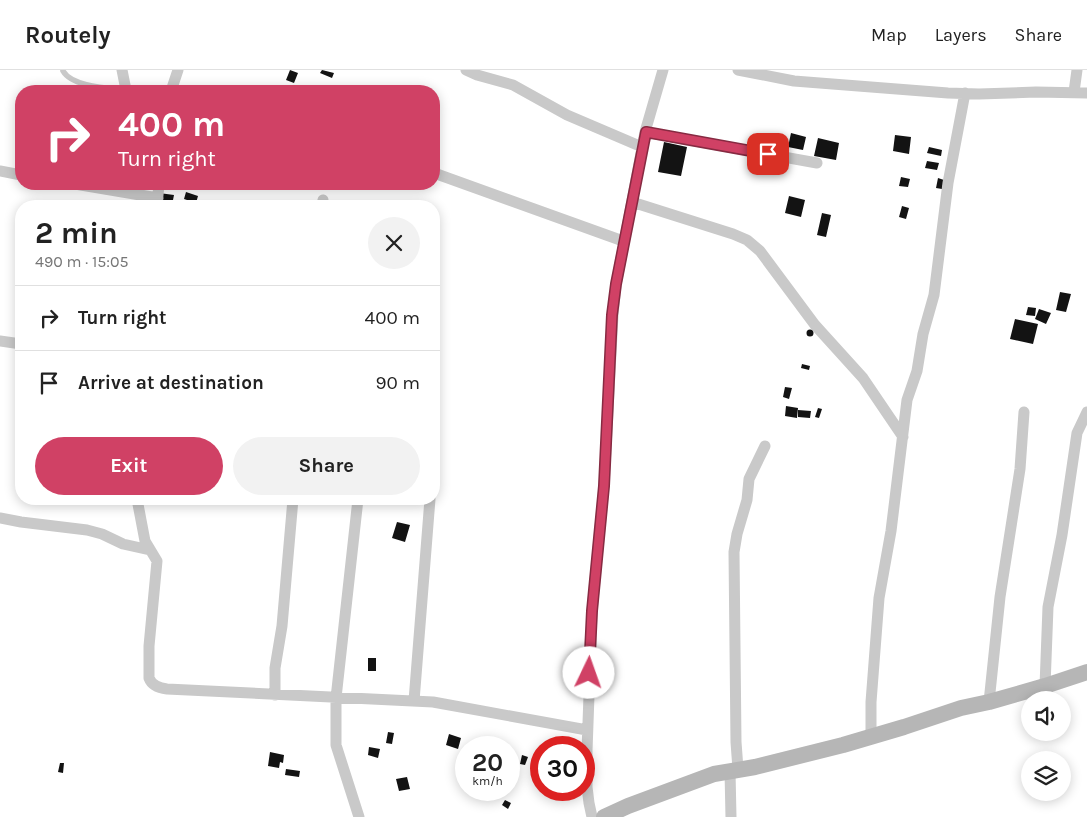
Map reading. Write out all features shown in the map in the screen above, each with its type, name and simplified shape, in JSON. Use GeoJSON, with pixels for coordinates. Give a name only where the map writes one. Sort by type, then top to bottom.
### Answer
{"type":"FeatureCollection","features":[{"type":"Feature","properties":{"kind":"street"},"geometry":{"type":"LineString","coordinates":[[122,70],[126,85]]}},
{"type":"Feature","properties":{"kind":"street"},"geometry":{"type":"LineString","coordinates":[[174,85],[178,70]]}},
{"type":"Feature","properties":{"kind":"street"},"geometry":{"type":"LineString","coordinates":[[466,70],[513,85],[567,115],[642,148]]}},
{"type":"Feature","properties":{"kind":"street"},"geometry":{"type":"LineString","coordinates":[[592,817],[588,803],[587,787],[587,730],[592,611],[604,486],[612,315],[623,241],[642,148],[663,70]]}},
{"type":"Feature","properties":{"kind":"street"},"geometry":{"type":"LineString","coordinates":[[738,70],[794,81],[965,93],[1087,93]]}},
{"type":"Feature","properties":{"kind":"street"},"geometry":{"type":"LineString","coordinates":[[1074,92],[1077,70]]}},
{"type":"Feature","properties":{"kind":"street"},"geometry":{"type":"LineString","coordinates":[[871,736],[872,685],[879,598],[891,531],[907,400],[917,371],[923,334],[934,295],[948,182],[965,93]]}},
{"type":"Feature","properties":{"kind":"street"},"geometry":{"type":"LineString","coordinates":[[646,132],[817,163]]}},
{"type":"Feature","properties":{"kind":"street"},"geometry":{"type":"LineString","coordinates":[[0,171],[15,173]]}},
{"type":"Feature","properties":{"kind":"street"},"geometry":{"type":"LineString","coordinates":[[440,175],[623,241]]}},
{"type":"Feature","properties":{"kind":"street"},"geometry":{"type":"LineString","coordinates":[[103,190],[149,200]]}},
{"type":"Feature","properties":{"kind":"street"},"geometry":{"type":"LineString","coordinates":[[632,202],[733,234],[747,240],[760,251],[815,325],[863,378],[903,437]]}},
{"type":"Feature","properties":{"kind":"street"},"geometry":{"type":"LineString","coordinates":[[0,341],[15,343]]}},
{"type":"Feature","properties":{"kind":"street"},"geometry":{"type":"LineString","coordinates":[[989,702],[1000,597],[1020,469],[1024,412]]}},
{"type":"Feature","properties":{"kind":"street"},"geometry":{"type":"LineString","coordinates":[[1046,686],[1048,608],[1062,535],[1077,433],[1087,412]]}},
{"type":"Feature","properties":{"kind":"street"},"geometry":{"type":"LineString","coordinates":[[731,817],[736,742],[736,593],[734,552],[736,534],[747,500],[749,479],[765,446]]}},
{"type":"Feature","properties":{"kind":"street"},"geometry":{"type":"LineString","coordinates":[[138,505],[145,541],[157,561],[148,646],[149,678],[150,682],[156,686],[167,689],[433,702],[587,730]]}},
{"type":"Feature","properties":{"kind":"street"},"geometry":{"type":"LineString","coordinates":[[275,695],[275,668],[282,626],[292,505]]}},
{"type":"Feature","properties":{"kind":"street"},"geometry":{"type":"LineString","coordinates":[[357,505],[336,698],[336,744],[359,817]]}},
{"type":"Feature","properties":{"kind":"street"},"geometry":{"type":"LineString","coordinates":[[414,701],[430,505]]}},
{"type":"Feature","properties":{"kind":"street"},"geometry":{"type":"LineString","coordinates":[[0,518],[87,530],[102,534],[123,544],[150,550]]}},
{"type":"Feature","properties":{"kind":"street"},"geometry":{"type":"LineString","coordinates":[[604,817],[699,779],[843,745],[961,708],[1046,686],[1087,672]]}},
{"type":"Feature","properties":{"kind":"lane"},"geometry":{"type":"LineString","coordinates":[[63,71],[66,76],[89,85]]}},
{"type":"Feature","properties":{"kind":"building"},"geometry":{"type":"Polygon","coordinates":[[[290,70],[298,73],[294,83],[286,80],[290,70]]]}},
{"type":"Feature","properties":{"kind":"building"},"geometry":{"type":"Polygon","coordinates":[[[322,70],[334,73],[332,78],[320,73],[322,70]]]}},
{"type":"Feature","properties":{"kind":"building"},"geometry":{"type":"Polygon","coordinates":[[[791,133],[806,137],[803,150],[788,147],[791,133]]]}},
{"type":"Feature","properties":{"kind":"building"},"geometry":{"type":"Polygon","coordinates":[[[895,135],[911,137],[909,154],[893,151],[895,135]]]}},
{"type":"Feature","properties":{"kind":"building"},"geometry":{"type":"Polygon","coordinates":[[[818,138],[839,143],[836,160],[814,156],[818,138]]]}},
{"type":"Feature","properties":{"kind":"building"},"geometry":{"type":"Polygon","coordinates":[[[664,142],[687,147],[681,176],[658,172],[664,142]]]}},
{"type":"Feature","properties":{"kind":"building"},"geometry":{"type":"Polygon","coordinates":[[[929,147],[942,150],[941,156],[927,153],[929,147]]]}},
{"type":"Feature","properties":{"kind":"building"},"geometry":{"type":"Polygon","coordinates":[[[927,161],[939,163],[937,170],[925,168],[927,161]]]}},
{"type":"Feature","properties":{"kind":"building"},"geometry":{"type":"Polygon","coordinates":[[[901,177],[910,179],[908,187],[899,186],[901,177]]]}},
{"type":"Feature","properties":{"kind":"building"},"geometry":{"type":"Polygon","coordinates":[[[938,178],[944,180],[942,189],[936,188],[938,178]]]}},
{"type":"Feature","properties":{"kind":"building"},"geometry":{"type":"Polygon","coordinates":[[[186,192],[198,196],[197,200],[184,199],[186,192]]]}},
{"type":"Feature","properties":{"kind":"building"},"geometry":{"type":"Polygon","coordinates":[[[159,193],[174,195],[173,200],[158,200],[159,193]]]}},
{"type":"Feature","properties":{"kind":"building"},"geometry":{"type":"Polygon","coordinates":[[[789,196],[805,200],[801,217],[785,213],[789,196]]]}},
{"type":"Feature","properties":{"kind":"building"},"geometry":{"type":"Polygon","coordinates":[[[902,206],[909,208],[906,219],[899,217],[902,206]]]}},
{"type":"Feature","properties":{"kind":"building"},"geometry":{"type":"Polygon","coordinates":[[[822,213],[831,215],[826,237],[817,235],[822,213]]]}},
{"type":"Feature","properties":{"kind":"building"},"geometry":{"type":"Polygon","coordinates":[[[1060,292],[1071,294],[1066,312],[1056,310],[1060,292]]]}},
{"type":"Feature","properties":{"kind":"building"},"geometry":{"type":"Polygon","coordinates":[[[1028,307],[1036,308],[1035,316],[1026,315],[1028,307]]]}},
{"type":"Feature","properties":{"kind":"building"},"geometry":{"type":"Polygon","coordinates":[[[1039,309],[1051,313],[1046,324],[1035,319],[1039,309]]]}},
{"type":"Feature","properties":{"kind":"building"},"geometry":{"type":"Polygon","coordinates":[[[1015,319],[1038,324],[1033,344],[1010,339],[1015,319]]]}},
{"type":"Feature","properties":{"kind":"building"},"geometry":{"type":"Polygon","coordinates":[[[810,329],[814,333],[810,337],[806,333],[810,329]]]}},
{"type":"Feature","properties":{"kind":"building"},"geometry":{"type":"Polygon","coordinates":[[[802,364],[810,366],[809,370],[801,368],[802,364]]]}},
{"type":"Feature","properties":{"kind":"building"},"geometry":{"type":"Polygon","coordinates":[[[785,387],[792,388],[789,399],[783,397],[785,387]]]}},
{"type":"Feature","properties":{"kind":"building"},"geometry":{"type":"Polygon","coordinates":[[[786,406],[798,408],[797,418],[785,416],[786,406]]]}},
{"type":"Feature","properties":{"kind":"building"},"geometry":{"type":"Polygon","coordinates":[[[818,408],[822,409],[819,418],[815,417],[818,408]]]}},
{"type":"Feature","properties":{"kind":"building"},"geometry":{"type":"Polygon","coordinates":[[[798,410],[811,411],[810,418],[798,417],[798,410]]]}},
{"type":"Feature","properties":{"kind":"building"},"geometry":{"type":"Polygon","coordinates":[[[397,522],[410,525],[405,542],[392,538],[397,522]]]}},
{"type":"Feature","properties":{"kind":"building"},"geometry":{"type":"Polygon","coordinates":[[[368,658],[376,658],[376,671],[368,671],[368,658]]]}},
{"type":"Feature","properties":{"kind":"building"},"geometry":{"type":"Polygon","coordinates":[[[388,732],[394,733],[392,744],[386,743],[388,732]]]}},
{"type":"Feature","properties":{"kind":"building"},"geometry":{"type":"Polygon","coordinates":[[[449,734],[455,736],[455,748],[446,745],[449,734]]]}},
{"type":"Feature","properties":{"kind":"building"},"geometry":{"type":"Polygon","coordinates":[[[369,747],[380,749],[378,758],[368,755],[369,747]]]}},
{"type":"Feature","properties":{"kind":"building"},"geometry":{"type":"Polygon","coordinates":[[[270,752],[284,755],[283,763],[280,762],[279,768],[268,766],[270,752]]]}},
{"type":"Feature","properties":{"kind":"building"},"geometry":{"type":"Polygon","coordinates":[[[522,755],[528,757],[525,765],[520,764],[522,755]]]}},
{"type":"Feature","properties":{"kind":"building"},"geometry":{"type":"Polygon","coordinates":[[[60,763],[64,763],[63,773],[58,772],[60,763]]]}},
{"type":"Feature","properties":{"kind":"building"},"geometry":{"type":"Polygon","coordinates":[[[286,769],[300,771],[299,777],[285,775],[286,769]]]}},
{"type":"Feature","properties":{"kind":"building"},"geometry":{"type":"Polygon","coordinates":[[[407,777],[410,789],[399,791],[396,779],[407,777]]]}},
{"type":"Feature","properties":{"kind":"building"},"geometry":{"type":"Polygon","coordinates":[[[504,801],[511,803],[508,809],[502,805],[504,801]]]}},
{"type":"Feature","properties":{"kind":"route"},"geometry":{"type":"LineString","coordinates":[[589,673],[592,611],[604,486],[612,315],[623,241],[646,132],[722,144],[768,154]]}}]}
